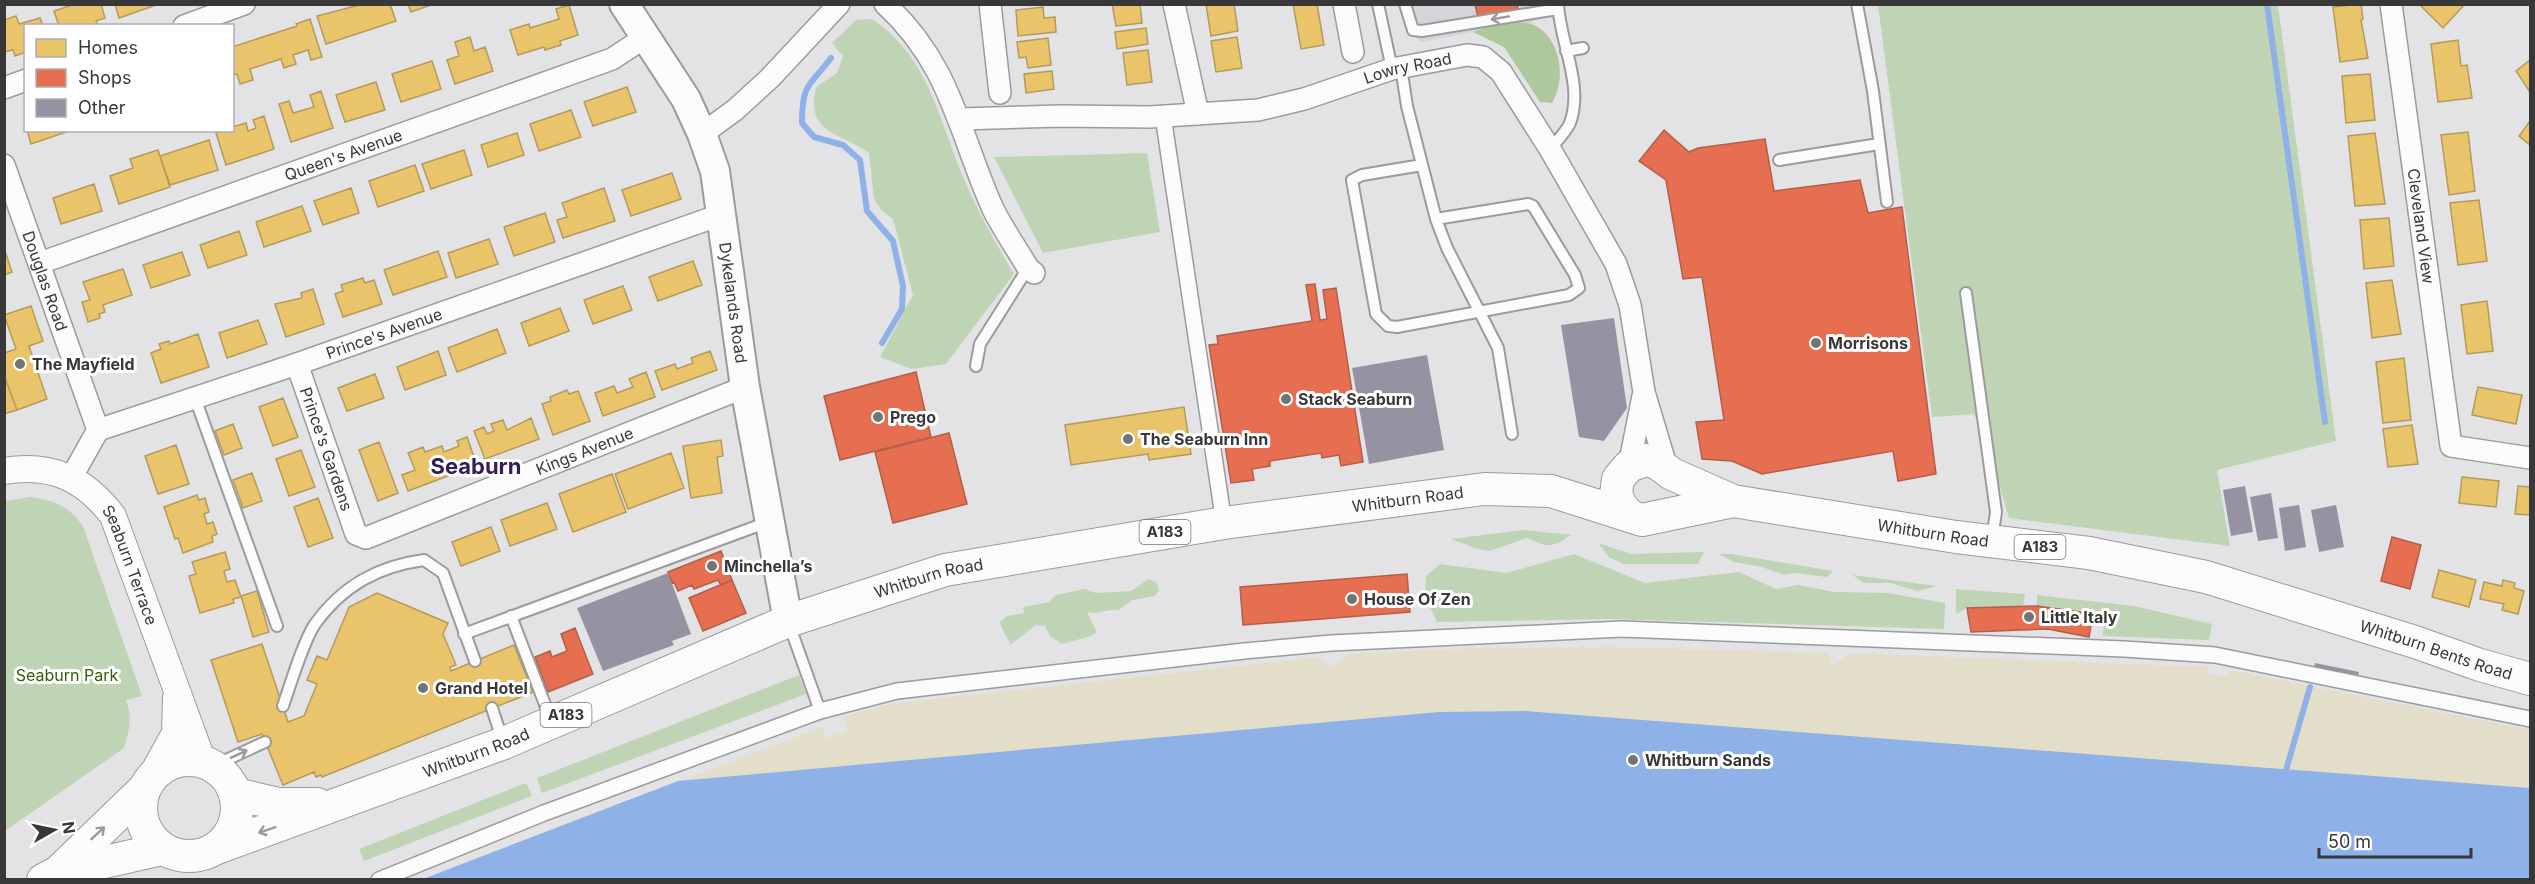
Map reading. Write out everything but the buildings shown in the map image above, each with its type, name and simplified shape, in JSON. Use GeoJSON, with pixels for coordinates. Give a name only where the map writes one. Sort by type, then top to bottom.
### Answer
{"type":"FeatureCollection","features":[{"type":"Feature","properties":{"kind":"main road","name":"Dykelands Road"},"geometry":{"type":"LineString","coordinates":[[624,4],[686,99],[715,171],[745,387],[788,621]]}},
{"type":"Feature","properties":{"kind":"main road","name":"A183"},"geometry":{"type":"LineString","coordinates":[[1551,491],[1646,460],[1657,463],[1669,472],[1733,501]]}},
{"type":"Feature","properties":{"kind":"main road"},"geometry":{"type":"LineString","coordinates":[[1626,468],[1618,479],[1616,494],[1621,506],[1643,517],[1670,508],[1676,492],[1669,472]]}},
{"type":"Feature","properties":{"kind":"main road","name":"Whitburn Road"},"geometry":{"type":"LineString","coordinates":[[217,848],[504,743],[788,621],[945,570],[1224,523],[1484,489],[1551,491]]}},
{"type":"Feature","properties":{"kind":"main road","name":"A183"},"geometry":{"type":"LineString","coordinates":[[1551,491],[1643,517],[1733,501]]}},
{"type":"Feature","properties":{"kind":"main road","name":"Whitburn Road"},"geometry":{"type":"LineString","coordinates":[[1733,501],[1992,541],[2089,553],[2206,577],[2342,619]]}},
{"type":"Feature","properties":{"kind":"main road","name":"Whitburn Bents Road"},"geometry":{"type":"LineString","coordinates":[[2342,619],[2480,665],[2530,679]]}},
{"type":"Feature","properties":{"kind":"main road","name":"A183"},"geometry":{"type":"LineString","coordinates":[[49,876],[144,789],[158,771],[180,761],[208,764]]}},
{"type":"Feature","properties":{"kind":"main road"},"geometry":{"type":"LineString","coordinates":[[208,764],[226,778],[235,794],[237,814],[230,833],[217,848]]}},
{"type":"Feature","properties":{"kind":"main road"},"geometry":{"type":"LineString","coordinates":[[144,789],[141,816],[148,834],[162,849]]}},
{"type":"Feature","properties":{"kind":"main road","name":"Whitburn Road"},"geometry":{"type":"LineString","coordinates":[[235,794],[279,804],[342,803]]}},
{"type":"Feature","properties":{"kind":"main road","name":"A183"},"geometry":{"type":"LineString","coordinates":[[49,876],[162,849],[182,856],[198,855],[217,848]]}},
{"type":"Feature","properties":{"kind":"street"},"geometry":{"type":"LineString","coordinates":[[189,24],[244,4]]}},
{"type":"Feature","properties":{"kind":"street"},"geometry":{"type":"LineString","coordinates":[[702,134],[735,110],[770,78],[838,4]]}},
{"type":"Feature","properties":{"kind":"street"},"geometry":{"type":"LineString","coordinates":[[885,4],[904,22],[938,69],[960,119],[994,210],[1031,271]]}},
{"type":"Feature","properties":{"kind":"street"},"geometry":{"type":"LineString","coordinates":[[990,4],[1000,93]]}},
{"type":"Feature","properties":{"kind":"street"},"geometry":{"type":"LineString","coordinates":[[1174,4],[1197,114]]}},
{"type":"Feature","properties":{"kind":"street"},"geometry":{"type":"LineString","coordinates":[[1344,4],[1353,51]]}},
{"type":"Feature","properties":{"kind":"street","name":"Cleveland View"},"geometry":{"type":"LineString","coordinates":[[2391,4],[2451,446],[2530,458]]}},
{"type":"Feature","properties":{"kind":"street","name":"Queen's Avenue"},"geometry":{"type":"LineString","coordinates":[[40,262],[612,59],[645,38]]}},
{"type":"Feature","properties":{"kind":"street","name":"Lowry Road"},"geometry":{"type":"LineString","coordinates":[[960,119],[1163,116],[1258,110],[1304,99],[1396,68],[1467,55],[1483,57],[1501,72],[1550,149],[1617,264],[1630,305],[1644,392],[1669,472]]}},
{"type":"Feature","properties":{"kind":"street"},"geometry":{"type":"LineString","coordinates":[[4,88],[24,81]]}},
{"type":"Feature","properties":{"kind":"street"},"geometry":{"type":"LineString","coordinates":[[1163,116],[1224,523]]}},
{"type":"Feature","properties":{"kind":"street","name":"Douglas Road"},"geometry":{"type":"LineString","coordinates":[[7,178],[40,262],[98,430]]}},
{"type":"Feature","properties":{"kind":"street","name":"Prince's Avenue"},"geometry":{"type":"LineString","coordinates":[[98,430],[297,364],[720,215]]}},
{"type":"Feature","properties":{"kind":"street","name":"Prince's Gardens"},"geometry":{"type":"LineString","coordinates":[[297,364],[356,534]]}},
{"type":"Feature","properties":{"kind":"street","name":"Kings Avenue"},"geometry":{"type":"LineString","coordinates":[[356,534],[366,538],[745,387]]}},
{"type":"Feature","properties":{"kind":"street","name":"Lowry Road"},"geometry":{"type":"LineString","coordinates":[[1626,468],[1644,392]]}},
{"type":"Feature","properties":{"kind":"street"},"geometry":{"type":"LineString","coordinates":[[4,471],[20,468],[61,474],[98,430]]}},
{"type":"Feature","properties":{"kind":"street","name":"Seaburn Terrace"},"geometry":{"type":"LineString","coordinates":[[61,474],[97,495],[113,516],[177,689],[208,764]]}},
{"type":"Feature","properties":{"kind":"street"},"geometry":{"type":"LineString","coordinates":[[379,879],[544,813],[820,711],[897,691],[1244,651],[1458,635],[1622,629],[2101,648],[2215,655],[2530,720]]}},
{"type":"Feature","properties":{"kind":"street","name":"Seaburn Terrace"},"geometry":{"type":"LineString","coordinates":[[144,789],[175,733],[177,689]]}},
{"type":"Feature","properties":{"kind":"lane"},"geometry":{"type":"LineString","coordinates":[[1378,4],[1436,219],[1447,248],[1498,348],[1512,434]]}},
{"type":"Feature","properties":{"kind":"lane"},"geometry":{"type":"LineString","coordinates":[[1405,4],[1413,30],[1422,31],[1558,7],[1573,76],[1574,105],[1569,125],[1550,149]]}},
{"type":"Feature","properties":{"kind":"lane"},"geometry":{"type":"LineString","coordinates":[[1857,4],[1887,202]]}},
{"type":"Feature","properties":{"kind":"lane"},"geometry":{"type":"LineString","coordinates":[[1566,51],[1583,48]]}},
{"type":"Feature","properties":{"kind":"lane"},"geometry":{"type":"LineString","coordinates":[[1779,160],[1880,144]]}},
{"type":"Feature","properties":{"kind":"lane"},"geometry":{"type":"LineString","coordinates":[[1422,165],[1362,175],[1352,180],[1376,314],[1388,326],[1397,327],[1569,296],[1578,288],[1577,280],[1533,206],[1528,204],[1436,219]]}},
{"type":"Feature","properties":{"kind":"lane"},"geometry":{"type":"LineString","coordinates":[[976,366],[980,344],[1031,271]]}},
{"type":"Feature","properties":{"kind":"lane"},"geometry":{"type":"LineString","coordinates":[[1966,293],[1995,512],[1992,541]]}},
{"type":"Feature","properties":{"kind":"lane"},"geometry":{"type":"LineString","coordinates":[[195,398],[277,626]]}},
{"type":"Feature","properties":{"kind":"lane"},"geometry":{"type":"LineString","coordinates":[[464,634],[768,521]]}},
{"type":"Feature","properties":{"kind":"lane"},"geometry":{"type":"LineString","coordinates":[[282,705],[315,625],[349,587],[394,564],[424,560],[442,573],[475,661]]}},
{"type":"Feature","properties":{"kind":"lane"},"geometry":{"type":"LineString","coordinates":[[511,616],[551,721]]}},
{"type":"Feature","properties":{"kind":"lane"},"geometry":{"type":"LineString","coordinates":[[788,621],[820,711]]}},
{"type":"Feature","properties":{"kind":"lane"},"geometry":{"type":"LineString","coordinates":[[492,708],[504,743]]}},
{"type":"Feature","properties":{"kind":"lane"},"geometry":{"type":"LineString","coordinates":[[208,764],[265,742]]}},
{"type":"Feature","properties":{"kind":"shaded area"},"geometry":{"type":"Polygon","coordinates":[[[1399,5],[1530,5],[1533,24],[1497,23],[1473,32],[1421,42],[1405,27],[1399,5]]]}},
{"type":"Feature","properties":{"kind":"green space"},"geometry":{"type":"Polygon","coordinates":[[[1878,5],[2278,5],[2336,441],[2217,470],[2230,546],[2009,518],[1987,442],[1974,414],[1932,417],[1878,5]]]}},
{"type":"Feature","properties":{"kind":"green space"},"geometry":{"type":"Polygon","coordinates":[[[872,19],[890,33],[918,68],[937,108],[973,198],[1014,274],[946,364],[911,369],[880,357],[913,295],[893,219],[882,211],[874,199],[869,153],[828,130],[820,123],[816,114],[814,102],[816,87],[837,73],[843,56],[832,43],[856,20],[872,19]]]}},
{"type":"Feature","properties":{"kind":"green space"},"geometry":{"type":"Polygon","coordinates":[[[1497,23],[1534,25],[1551,40],[1556,50],[1560,72],[1552,103],[1540,102],[1504,47],[1473,32],[1497,23]]]}},
{"type":"Feature","properties":{"kind":"green space"},"geometry":{"type":"Polygon","coordinates":[[[1147,153],[1160,232],[1043,253],[994,157],[1147,153]]]}},
{"type":"Feature","properties":{"kind":"green space","name":"Seaburn Park"},"geometry":{"type":"Polygon","coordinates":[[[30,497],[60,505],[72,513],[83,526],[142,696],[126,700],[130,718],[124,748],[5,831],[5,501],[30,497]]]}},
{"type":"Feature","properties":{"kind":"green space"},"geometry":{"type":"Polygon","coordinates":[[[1523,530],[1571,535],[1550,545],[1540,544],[1527,538],[1490,551],[1477,549],[1451,539],[1523,530]]]}},
{"type":"Feature","properties":{"kind":"green space"},"geometry":{"type":"Polygon","coordinates":[[[1598,543],[1631,554],[1704,552],[1698,564],[1623,564],[1609,557],[1598,543]]]}},
{"type":"Feature","properties":{"kind":"green space"},"geometry":{"type":"Polygon","coordinates":[[[1574,554],[1645,583],[1739,572],[1776,589],[1798,585],[1835,592],[1888,593],[1945,603],[1944,629],[1608,619],[1437,622],[1425,596],[1426,576],[1440,564],[1506,573],[1574,554]]]}},
{"type":"Feature","properties":{"kind":"green space"},"geometry":{"type":"Polygon","coordinates":[[[1719,554],[1833,571],[1827,577],[1794,573],[1784,575],[1762,567],[1734,562],[1719,554]]]}},
{"type":"Feature","properties":{"kind":"green space"},"geometry":{"type":"Polygon","coordinates":[[[1853,575],[1937,586],[1917,591],[1890,583],[1863,583],[1853,575]]]}},
{"type":"Feature","properties":{"kind":"green space"},"geometry":{"type":"Polygon","coordinates":[[[1149,579],[1157,583],[1159,590],[1155,596],[1132,600],[1119,610],[1087,612],[1097,632],[1091,636],[1062,644],[1050,636],[1045,626],[1036,625],[1010,645],[1000,622],[1007,616],[1024,613],[1023,607],[1049,602],[1056,595],[1085,589],[1096,593],[1131,591],[1149,579]]]}},
{"type":"Feature","properties":{"kind":"green space"},"geometry":{"type":"Polygon","coordinates":[[[1956,589],[2025,594],[2023,606],[1967,608],[1956,614],[1956,589]]]}},
{"type":"Feature","properties":{"kind":"green space"},"geometry":{"type":"Polygon","coordinates":[[[2037,595],[2134,606],[2212,624],[2209,640],[2103,636],[2104,621],[2093,614],[2037,606],[2037,595]]]}},
{"type":"Feature","properties":{"kind":"green space"},"geometry":{"type":"Polygon","coordinates":[[[799,675],[806,694],[542,793],[537,778],[799,675]]]}},
{"type":"Feature","properties":{"kind":"green space"},"geometry":{"type":"Polygon","coordinates":[[[526,783],[532,796],[364,861],[359,849],[526,783]]]}},
{"type":"Feature","properties":{"kind":"sand","name":"Whitburn Sands"},"geometry":{"type":"Polygon","coordinates":[[[1611,647],[1828,653],[1833,666],[1849,653],[2208,667],[2207,674],[2228,677],[2230,670],[2530,730],[2530,879],[423,880],[822,727],[827,738],[848,731],[843,717],[891,704],[1319,657],[1333,668],[1347,654],[1452,649],[1611,647]]]}},
{"type":"Feature","properties":{"kind":"water","name":"Whitburn Sands"},"geometry":{"type":"Polygon","coordinates":[[[1525,711],[2530,788],[2530,879],[423,879],[678,781],[1439,712],[1525,711]]]}},
{"type":"Feature","properties":{"kind":"waterway"},"geometry":{"type":"LineString","coordinates":[[2267,4],[2325,422]]}},
{"type":"Feature","properties":{"kind":"waterway"},"geometry":{"type":"LineString","coordinates":[[831,58],[808,86],[803,100],[802,123],[814,137],[843,145],[860,160],[867,211],[893,241],[903,286],[902,309],[882,343]]}},
{"type":"Feature","properties":{"kind":"waterway"},"geometry":{"type":"LineString","coordinates":[[2286,770],[2310,687]]}},
{"type":"Feature","properties":{"kind":"place","name":"Morrisons"},"geometry":{"type":"Point","coordinates":[1816,343]}},
{"type":"Feature","properties":{"kind":"place","name":"The Mayfield"},"geometry":{"type":"Point","coordinates":[20,364]}},
{"type":"Feature","properties":{"kind":"place","name":"Stack Seaburn"},"geometry":{"type":"Point","coordinates":[1286,399]}},
{"type":"Feature","properties":{"kind":"place","name":"Prego"},"geometry":{"type":"Point","coordinates":[878,417]}},
{"type":"Feature","properties":{"kind":"place","name":"The Seaburn Inn"},"geometry":{"type":"Point","coordinates":[1128,439]}},
{"type":"Feature","properties":{"kind":"place","name":"Minchella’s"},"geometry":{"type":"Point","coordinates":[712,566]}},
{"type":"Feature","properties":{"kind":"place","name":"House Of Zen"},"geometry":{"type":"Point","coordinates":[1352,599]}},
{"type":"Feature","properties":{"kind":"place","name":"Little Italy"},"geometry":{"type":"Point","coordinates":[2029,617]}},
{"type":"Feature","properties":{"kind":"place","name":"Grand Hotel"},"geometry":{"type":"Point","coordinates":[423,688]}},
{"type":"Feature","properties":{"kind":"place","name":"Whitburn Sands"},"geometry":{"type":"Point","coordinates":[1633,760]}},
{"type":"Feature","properties":{"kind":"district","name":"Seaburn"},"geometry":{"type":"Point","coordinates":[476,466]}}]}
